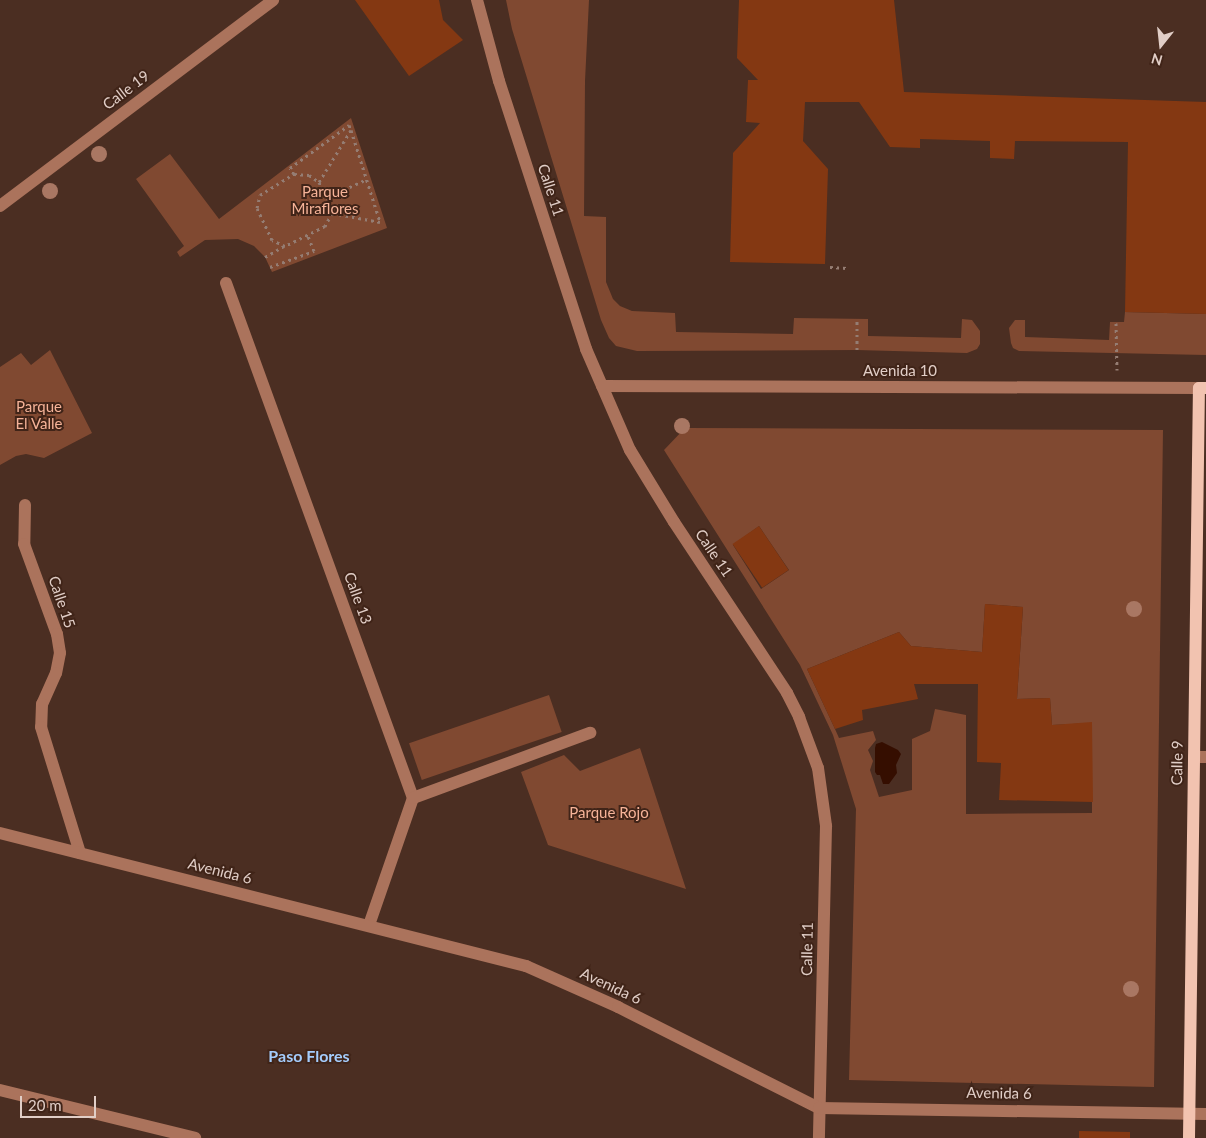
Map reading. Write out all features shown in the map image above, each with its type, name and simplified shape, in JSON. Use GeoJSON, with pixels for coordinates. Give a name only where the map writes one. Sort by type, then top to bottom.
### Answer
{"type":"FeatureCollection","features":[{"type":"Feature","properties":{"kind":"main road","name":"Calle 9"},"geometry":{"type":"LineString","coordinates":[[1189,1138],[1200,757],[1202,388]]}},
{"type":"Feature","properties":{"kind":"street","name":"Calle 19"},"geometry":{"type":"LineString","coordinates":[[0,206],[273,0]]}},
{"type":"Feature","properties":{"kind":"street","name":"Calle 11"},"geometry":{"type":"LineString","coordinates":[[477,0],[501,88],[586,349],[630,450],[674,522],[787,693],[800,717],[818,768],[826,826],[819,1138]]}},
{"type":"Feature","properties":{"kind":"street","name":"Calle 13"},"geometry":{"type":"LineString","coordinates":[[226,283],[413,798]]}},
{"type":"Feature","properties":{"kind":"street","name":"Avenida 10"},"geometry":{"type":"LineString","coordinates":[[602,386],[1202,388]]}},
{"type":"Feature","properties":{"kind":"street","name":"Calle 15"},"geometry":{"type":"LineString","coordinates":[[25,505],[24,544],[58,634],[60,653],[56,673],[42,704],[41,727],[80,853]]}},
{"type":"Feature","properties":{"kind":"street"},"geometry":{"type":"LineString","coordinates":[[369,925],[413,798],[590,733]]}},
{"type":"Feature","properties":{"kind":"street","name":"Avenida 6"},"geometry":{"type":"LineString","coordinates":[[0,833],[507,961],[544,974],[618,1007],[819,1108],[1189,1112],[1206,1114]]}},
{"type":"Feature","properties":{"kind":"street"},"geometry":{"type":"LineString","coordinates":[[0,1090],[195,1138]]}},
{"type":"Feature","properties":{"kind":"path"},"geometry":{"type":"LineString","coordinates":[[294,174],[290,168],[349,126],[380,222],[332,213]]}},
{"type":"Feature","properties":{"kind":"path"},"geometry":{"type":"LineString","coordinates":[[319,182],[350,130]]}},
{"type":"Feature","properties":{"kind":"path"},"geometry":{"type":"LineString","coordinates":[[285,246],[272,240],[257,208],[260,195],[294,174],[309,175],[319,182],[332,213]]}},
{"type":"Feature","properties":{"kind":"path"},"geometry":{"type":"LineString","coordinates":[[326,198],[367,179]]}},
{"type":"Feature","properties":{"kind":"path"},"geometry":{"type":"LineString","coordinates":[[265,257],[325,226],[332,213]]}},
{"type":"Feature","properties":{"kind":"path"},"geometry":{"type":"LineString","coordinates":[[270,267],[314,251],[308,236]]}},
{"type":"Feature","properties":{"kind":"path"},"geometry":{"type":"LineString","coordinates":[[830,267],[847,268]]}},
{"type":"Feature","properties":{"kind":"path"},"geometry":{"type":"LineString","coordinates":[[857,350],[858,319]]}},
{"type":"Feature","properties":{"kind":"path"},"geometry":{"type":"LineString","coordinates":[[1116,323],[1117,388]]}},
{"type":"Feature","properties":{"kind":"green space"},"geometry":{"type":"Polygon","coordinates":[[[506,0],[589,0],[585,81],[584,216],[606,217],[606,282],[613,299],[620,306],[632,311],[675,313],[676,332],[793,334],[794,318],[868,319],[868,336],[961,338],[962,319],[972,320],[980,331],[980,344],[977,349],[967,353],[857,350],[637,351],[616,346],[609,338],[601,320],[512,29],[506,0]]]}},
{"type":"Feature","properties":{"kind":"green space","name":"Parque Miraflores"},"geometry":{"type":"Polygon","coordinates":[[[351,118],[387,228],[272,272],[265,257],[254,246],[238,239],[205,240],[180,257],[177,252],[184,246],[136,179],[170,154],[219,219],[351,118]]]}},
{"type":"Feature","properties":{"kind":"green space"},"geometry":{"type":"Polygon","coordinates":[[[1125,312],[1206,314],[1206,355],[1019,351],[1013,348],[1011,343],[1009,328],[1015,320],[1025,320],[1025,337],[1109,340],[1110,322],[1124,322],[1125,312]]]}},
{"type":"Feature","properties":{"kind":"green space","name":"Parque El Valle"},"geometry":{"type":"Polygon","coordinates":[[[50,350],[92,433],[44,458],[26,454],[16,456],[0,465],[0,367],[21,353],[31,365],[50,350]]]}},
{"type":"Feature","properties":{"kind":"green space"},"geometry":{"type":"Polygon","coordinates":[[[685,428],[1163,430],[1154,1087],[849,1080],[856,809],[833,735],[800,665],[664,450],[685,428]],[[759,526],[733,545],[761,589],[789,570],[759,526]],[[985,604],[982,652],[911,646],[899,632],[807,669],[839,738],[873,731],[876,740],[868,750],[873,761],[870,770],[879,797],[912,790],[912,739],[930,731],[935,709],[966,715],[966,814],[1092,813],[1092,723],[1052,725],[1050,698],[1017,699],[1023,607],[985,604]]]}},
{"type":"Feature","properties":{"kind":"green space"},"geometry":{"type":"Polygon","coordinates":[[[549,695],[562,732],[422,780],[409,743],[549,695]]]}},
{"type":"Feature","properties":{"kind":"green space","name":"Parque Rojo"},"geometry":{"type":"Polygon","coordinates":[[[640,748],[686,889],[548,845],[521,772],[564,755],[580,771],[640,748]]]}},
{"type":"Feature","properties":{"kind":"shaded area"},"geometry":{"type":"Polygon","coordinates":[[[882,742],[898,750],[901,754],[896,765],[897,773],[889,784],[883,784],[880,775],[877,775],[875,772],[875,748],[876,744],[882,742]]]}},
{"type":"Feature","properties":{"kind":"building"},"geometry":{"type":"Polygon","coordinates":[[[355,0],[439,0],[443,20],[463,40],[409,76],[355,0]]]}},
{"type":"Feature","properties":{"kind":"building"},"geometry":{"type":"Polygon","coordinates":[[[739,0],[894,0],[904,92],[1206,102],[1206,314],[1125,312],[1128,142],[1015,141],[1014,159],[990,158],[990,141],[920,139],[920,148],[890,147],[859,102],[805,102],[803,141],[828,169],[825,264],[730,262],[733,153],[760,123],[746,122],[748,80],[758,80],[737,58],[739,0]]]}},
{"type":"Feature","properties":{"kind":"building"},"geometry":{"type":"Polygon","coordinates":[[[759,526],[789,570],[762,588],[732,544],[759,526]]]}},
{"type":"Feature","properties":{"kind":"building"},"geometry":{"type":"Polygon","coordinates":[[[985,604],[1023,607],[1017,699],[1050,698],[1052,725],[1092,722],[1093,802],[999,800],[1001,763],[977,762],[978,684],[914,684],[918,699],[862,710],[863,720],[835,729],[807,669],[899,632],[911,646],[982,652],[985,604]]]}},
{"type":"Feature","properties":{"kind":"building"},"geometry":{"type":"Polygon","coordinates":[[[1079,1131],[1130,1132],[1130,1138],[1079,1138],[1079,1131]]]}},
{"type":"Feature","properties":{"kind":"district","name":"Paso Flores"},"geometry":{"type":"Point","coordinates":[309,1056]}}]}
